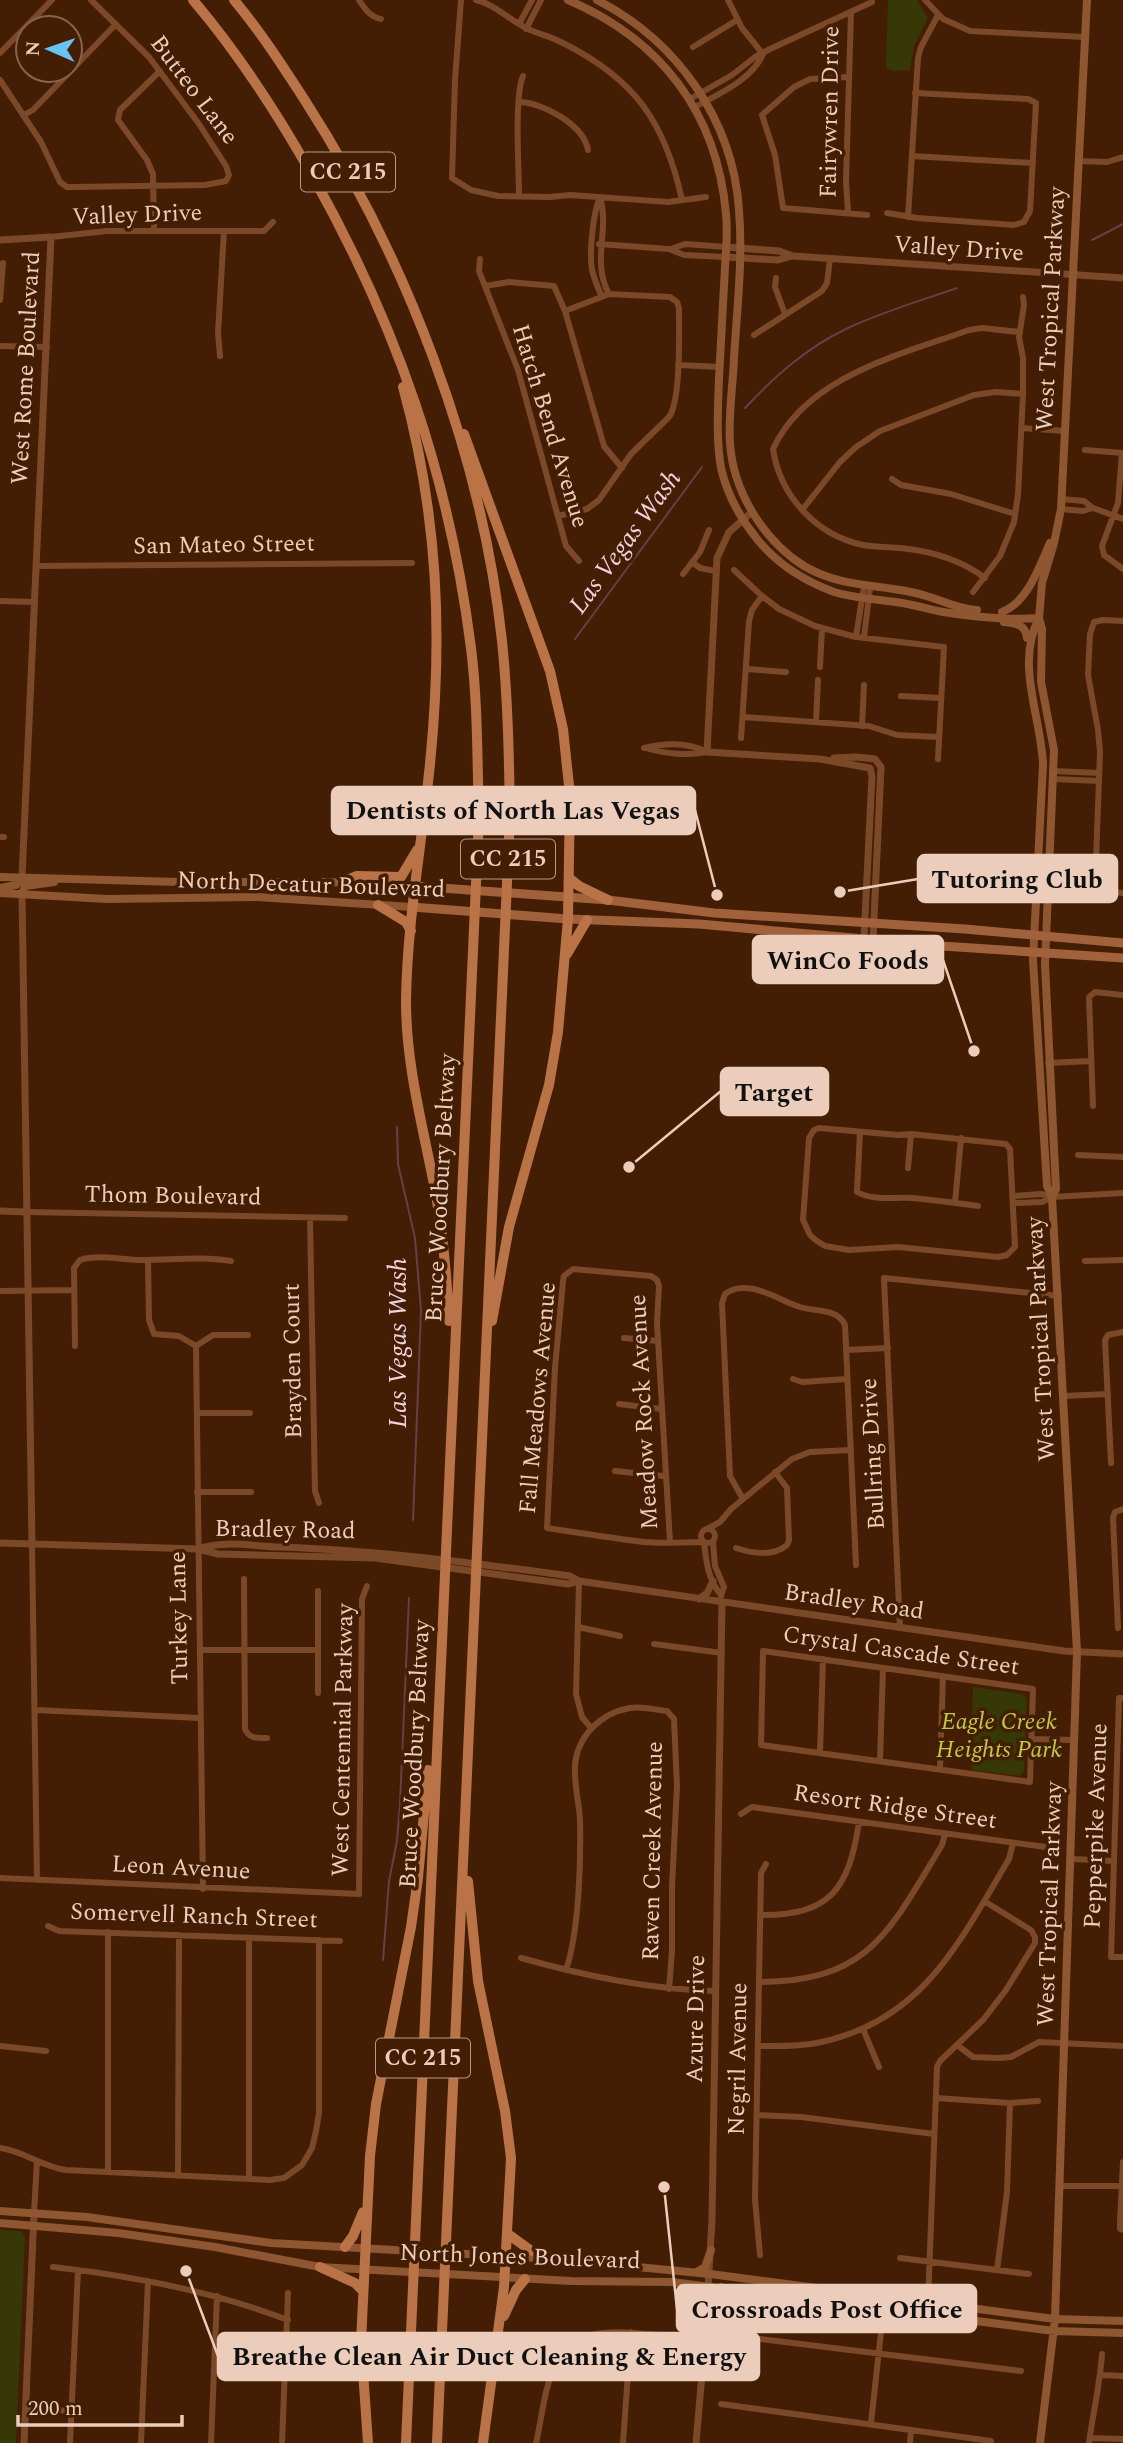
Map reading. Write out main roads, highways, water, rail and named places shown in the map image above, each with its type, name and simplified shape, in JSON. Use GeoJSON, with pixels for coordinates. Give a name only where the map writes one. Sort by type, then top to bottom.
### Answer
{"type":"FeatureCollection","features":[{"type":"Feature","properties":{"kind":"highway","name":"Bruce Woodbury Beltway"},"geometry":{"type":"LineString","coordinates":[[193,0],[220,31],[280,118],[323,195],[377,302],[421,416],[440,480],[458,568],[472,663],[479,817],[406,2443]]}},
{"type":"Feature","properties":{"kind":"highway","name":"Bruce Woodbury Beltway"},"geometry":{"type":"LineString","coordinates":[[234,0],[292,79],[347,169],[404,283],[433,359],[466,463],[487,551],[502,640],[509,735],[510,816],[437,2443]]}},
{"type":"Feature","properties":{"kind":"highway"},"geometry":{"type":"LineString","coordinates":[[377,302],[400,374],[420,457],[436,563],[437,680],[430,765],[414,886],[406,990],[408,1046],[414,1094],[442,1232],[453,1383]]}},
{"type":"Feature","properties":{"kind":"highway"},"geometry":{"type":"LineString","coordinates":[[433,359],[481,478],[535,625],[552,678],[563,729],[569,778],[568,919],[552,1073],[509,1227],[484,1368]]}},
{"type":"Feature","properties":{"kind":"highway"},"geometry":{"type":"LineString","coordinates":[[342,882],[357,876],[401,877],[420,845]]}},
{"type":"Feature","properties":{"kind":"highway"},"geometry":{"type":"LineString","coordinates":[[569,878],[608,900]]}},
{"type":"Feature","properties":{"kind":"highway"},"geometry":{"type":"LineString","coordinates":[[378,905],[406,922],[411,931]]}},
{"type":"Feature","properties":{"kind":"highway"},"geometry":{"type":"LineString","coordinates":[[564,960],[587,920]]}},
{"type":"Feature","properties":{"kind":"highway"},"geometry":{"type":"LineString","coordinates":[[368,2443],[361,2356],[367,2203],[376,2104],[411,1927],[439,1673]]}},
{"type":"Feature","properties":{"kind":"highway"},"geometry":{"type":"LineString","coordinates":[[465,1801],[474,1955],[480,1995],[506,2111],[510,2147],[507,2257],[483,2443]]}},
{"type":"Feature","properties":{"kind":"highway"},"geometry":{"type":"LineString","coordinates":[[345,2247],[354,2234],[367,2203]]}},
{"type":"Feature","properties":{"kind":"highway"},"geometry":{"type":"LineString","coordinates":[[508,2234],[530,2250],[554,2259]]}},
{"type":"Feature","properties":{"kind":"highway"},"geometry":{"type":"LineString","coordinates":[[320,2267],[355,2283],[363,2291]]}},
{"type":"Feature","properties":{"kind":"highway"},"geometry":{"type":"LineString","coordinates":[[499,2329],[516,2290],[525,2279]]}},
{"type":"Feature","properties":{"kind":"main road"},"geometry":{"type":"LineString","coordinates":[[568,0],[606,18],[638,41],[677,80],[693,103],[708,135],[722,182],[727,215],[718,425],[722,469],[727,488],[742,520],[772,556],[798,575],[834,592],[939,611],[1039,618]]}},
{"type":"Feature","properties":{"kind":"main road"},"geometry":{"type":"LineString","coordinates":[[597,0],[629,19],[683,69],[703,97],[718,125],[732,167],[739,208],[740,253],[730,442],[739,484],[752,512],[771,537],[804,565],[838,581],[909,591],[970,610],[1031,614],[1039,618]]}},
{"type":"Feature","properties":{"kind":"main road","name":"West Tropical Parkway"},"geometry":{"type":"LineString","coordinates":[[1052,1197],[1056,1189],[1046,937],[1054,775],[1052,732],[1041,682],[1042,629],[1039,618],[1042,583],[1059,521],[1061,499],[1087,0]]}},
{"type":"Feature","properties":{"kind":"main road"},"geometry":{"type":"LineString","coordinates":[[1002,612],[1015,606],[1025,591],[1059,521]]}},
{"type":"Feature","properties":{"kind":"main road"},"geometry":{"type":"LineString","coordinates":[[939,611],[956,618],[1011,622],[1022,626],[1027,635],[1029,669]]}},
{"type":"Feature","properties":{"kind":"main road","name":"West Tropical Parkway"},"geometry":{"type":"LineString","coordinates":[[1039,618],[1031,632],[1029,669],[1030,691],[1041,732],[1043,775],[1034,952],[1047,1186],[1052,1197],[1059,1296],[1077,1652],[1055,2330],[1040,2443]]}},
{"type":"Feature","properties":{"kind":"main road","name":"North Decatur Boulevard"},"geometry":{"type":"LineString","coordinates":[[0,877],[342,882],[414,886],[608,900],[699,912],[1123,943]]}},
{"type":"Feature","properties":{"kind":"main road"},"geometry":{"type":"LineString","coordinates":[[0,891],[16,885],[22,877]]}},
{"type":"Feature","properties":{"kind":"main road"},"geometry":{"type":"LineString","coordinates":[[22,894],[25,886],[71,879]]}},
{"type":"Feature","properties":{"kind":"main road"},"geometry":{"type":"LineString","coordinates":[[107,899],[108,880]]}},
{"type":"Feature","properties":{"kind":"main road"},"geometry":{"type":"LineString","coordinates":[[119,897],[121,880]]}},
{"type":"Feature","properties":{"kind":"main road","name":"North Decatur Boulevard"},"geometry":{"type":"LineString","coordinates":[[0,891],[107,899],[257,897],[568,919],[688,923],[1123,958]]}},
{"type":"Feature","properties":{"kind":"main road"},"geometry":{"type":"LineString","coordinates":[[1042,1109],[1046,1111],[1054,1136]]}},
{"type":"Feature","properties":{"kind":"main road","name":"North Jones Boulevard"},"geometry":{"type":"LineString","coordinates":[[0,2211],[87,2217],[271,2243],[554,2259],[709,2274],[1055,2319],[1123,2321]]}},
{"type":"Feature","properties":{"kind":"main road","name":"North Jones Boulevard"},"geometry":{"type":"LineString","coordinates":[[0,2223],[34,2224],[157,2239],[320,2267],[525,2279],[661,2281],[1055,2330],[1123,2333]]}},
{"type":"Feature","properties":{"kind":"main road"},"geometry":{"type":"LineString","coordinates":[[694,2273],[705,2266],[710,2250]]}},
{"type":"Feature","properties":{"kind":"main road"},"geometry":{"type":"LineString","coordinates":[[707,2311],[721,2287]]}},
{"type":"Feature","properties":{"kind":"waterway","name":"Las Vegas Wash"},"geometry":{"type":"LineString","coordinates":[[1092,240],[1123,224]]}},
{"type":"Feature","properties":{"kind":"waterway","name":"Las Vegas Wash"},"geometry":{"type":"LineString","coordinates":[[745,408],[791,364],[831,337],[873,317],[957,288]]}},
{"type":"Feature","properties":{"kind":"waterway","name":"Las Vegas Wash"},"geometry":{"type":"LineString","coordinates":[[575,639],[702,467]]}},
{"type":"Feature","properties":{"kind":"waterway","name":"Las Vegas Wash"},"geometry":{"type":"LineString","coordinates":[[397,1127],[398,1164],[415,1238],[421,1310],[413,1520]]}},
{"type":"Feature","properties":{"kind":"waterway","name":"Las Vegas Wash"},"geometry":{"type":"LineString","coordinates":[[383,1960],[389,1881],[397,1841],[400,1804],[409,1598]]}},
{"type":"Feature","properties":{"kind":"place","name":"Tutoring Club"},"geometry":{"type":"Point","coordinates":[840,892]}},
{"type":"Feature","properties":{"kind":"place","name":"Dentists of North Las Vegas"},"geometry":{"type":"Point","coordinates":[717,895]}},
{"type":"Feature","properties":{"kind":"place","name":"WinCo Foods"},"geometry":{"type":"Point","coordinates":[974,1051]}},
{"type":"Feature","properties":{"kind":"place","name":"Target"},"geometry":{"type":"Point","coordinates":[629,1167]}},
{"type":"Feature","properties":{"kind":"place","name":"Crossroads Post Office"},"geometry":{"type":"Point","coordinates":[664,2187]}},
{"type":"Feature","properties":{"kind":"place","name":"Breathe Clean Air Duct Cleaning & Energy"},"geometry":{"type":"Point","coordinates":[186,2271]}},
{"type":"Feature","properties":{"kind":"park label","name":"Eagle Creek Heights Park"},"geometry":{"type":"Point","coordinates":[999,1736]}}]}
